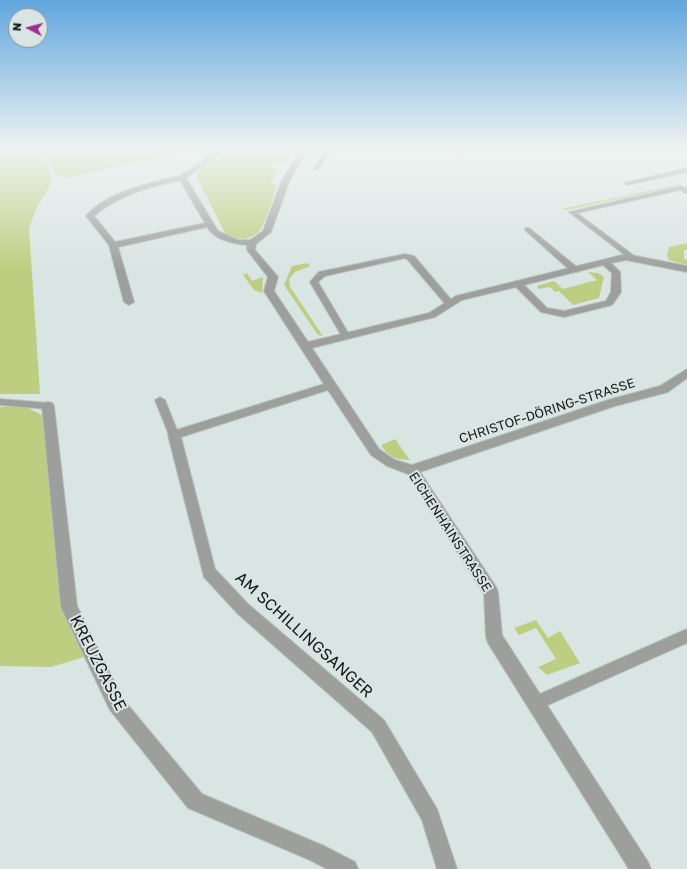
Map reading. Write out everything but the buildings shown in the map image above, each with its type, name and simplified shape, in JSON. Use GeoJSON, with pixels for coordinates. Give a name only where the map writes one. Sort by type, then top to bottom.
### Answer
{"type":"FeatureCollection","features":[{"type":"Feature","properties":{"kind":"street"},"geometry":{"type":"LineString","coordinates":[[128,302],[113,245],[90,216],[96,209],[138,190]]}},
{"type":"Feature","properties":{"kind":"street"},"geometry":{"type":"LineString","coordinates":[[189,190],[215,233],[237,242],[252,243],[267,232],[282,190]]}},
{"type":"Feature","properties":{"kind":"street"},"geometry":{"type":"LineString","coordinates":[[113,245],[209,224]]}},
{"type":"Feature","properties":{"kind":"street","name":"EICHENHAINSTRASSE"},"geometry":{"type":"LineString","coordinates":[[252,243],[251,250],[273,277],[269,291],[375,452],[391,463],[412,470],[491,592],[494,637],[641,869]]}},
{"type":"Feature","properties":{"kind":"street"},"geometry":{"type":"LineString","coordinates":[[306,346],[432,315],[459,298],[604,262],[630,257],[687,269]]}},
{"type":"Feature","properties":{"kind":"street"},"geometry":{"type":"LineString","coordinates":[[518,284],[544,310],[564,314],[609,303],[616,292],[616,272],[604,262]]}},
{"type":"Feature","properties":{"kind":"street","name":"CHRISTOF-DÖRING-STRASSE"},"geometry":{"type":"LineString","coordinates":[[412,470],[612,404],[664,389],[687,373]]}},
{"type":"Feature","properties":{"kind":"street"},"geometry":{"type":"LineString","coordinates":[[174,435],[332,385]]}},
{"type":"Feature","properties":{"kind":"street","name":"KREUZGASSE"},"geometry":{"type":"LineString","coordinates":[[48,406],[69,607],[116,704],[195,801],[317,853],[348,869]]}},
{"type":"Feature","properties":{"kind":"street","name":"AM SCHILLINGSANGER"},"geometry":{"type":"LineString","coordinates":[[174,435],[209,572],[243,609],[378,726],[430,816],[447,869]]}},
{"type":"Feature","properties":{"kind":"lane"},"geometry":{"type":"LineString","coordinates":[[630,257],[572,212],[674,190]]}},
{"type":"Feature","properties":{"kind":"lane"},"geometry":{"type":"LineString","coordinates":[[527,229],[575,270]]}},
{"type":"Feature","properties":{"kind":"lane"},"geometry":{"type":"LineString","coordinates":[[346,336],[314,282],[322,274],[405,256],[411,258],[450,304]]}},
{"type":"Feature","properties":{"kind":"lane"},"geometry":{"type":"LineString","coordinates":[[160,400],[174,435]]}},
{"type":"Feature","properties":{"kind":"lane"},"geometry":{"type":"LineString","coordinates":[[0,402],[48,406]]}},
{"type":"Feature","properties":{"kind":"lane"},"geometry":{"type":"LineString","coordinates":[[536,704],[687,636]]}},
{"type":"Feature","properties":{"kind":"green space"},"geometry":{"type":"Polygon","coordinates":[[[0,190],[47,190],[37,207],[29,228],[40,394],[0,394],[0,190]]]}},
{"type":"Feature","properties":{"kind":"green space"},"geometry":{"type":"Polygon","coordinates":[[[203,190],[275,190],[267,216],[259,231],[251,237],[242,239],[229,236],[225,233],[203,190]]]}},
{"type":"Feature","properties":{"kind":"green space"},"geometry":{"type":"Polygon","coordinates":[[[654,190],[661,190],[567,210],[561,209],[654,190]]]}},
{"type":"Feature","properties":{"kind":"green space"},"geometry":{"type":"Polygon","coordinates":[[[687,243],[687,250],[684,250],[684,259],[687,260],[687,265],[669,260],[667,256],[669,247],[687,243]]]}},
{"type":"Feature","properties":{"kind":"green space"},"geometry":{"type":"Polygon","coordinates":[[[308,263],[310,266],[295,272],[289,279],[290,287],[323,336],[318,335],[284,285],[292,266],[308,263]]]}},
{"type":"Feature","properties":{"kind":"green space"},"geometry":{"type":"Polygon","coordinates":[[[588,272],[598,273],[604,277],[599,298],[573,305],[559,291],[555,292],[550,287],[539,289],[537,286],[554,281],[563,289],[597,280],[588,272]]]}},
{"type":"Feature","properties":{"kind":"green space"},"geometry":{"type":"Polygon","coordinates":[[[247,273],[252,281],[263,277],[262,293],[254,290],[243,275],[247,273]]]}},
{"type":"Feature","properties":{"kind":"green space"},"geometry":{"type":"Polygon","coordinates":[[[0,407],[26,407],[42,415],[63,611],[84,657],[51,667],[0,666],[0,407]]]}},
{"type":"Feature","properties":{"kind":"green space"},"geometry":{"type":"Polygon","coordinates":[[[395,439],[410,460],[393,457],[381,445],[395,439]]]}},
{"type":"Feature","properties":{"kind":"green space"},"geometry":{"type":"Polygon","coordinates":[[[536,620],[548,638],[560,631],[580,663],[547,675],[538,667],[556,659],[536,628],[519,635],[514,628],[536,620]]]}}]}
